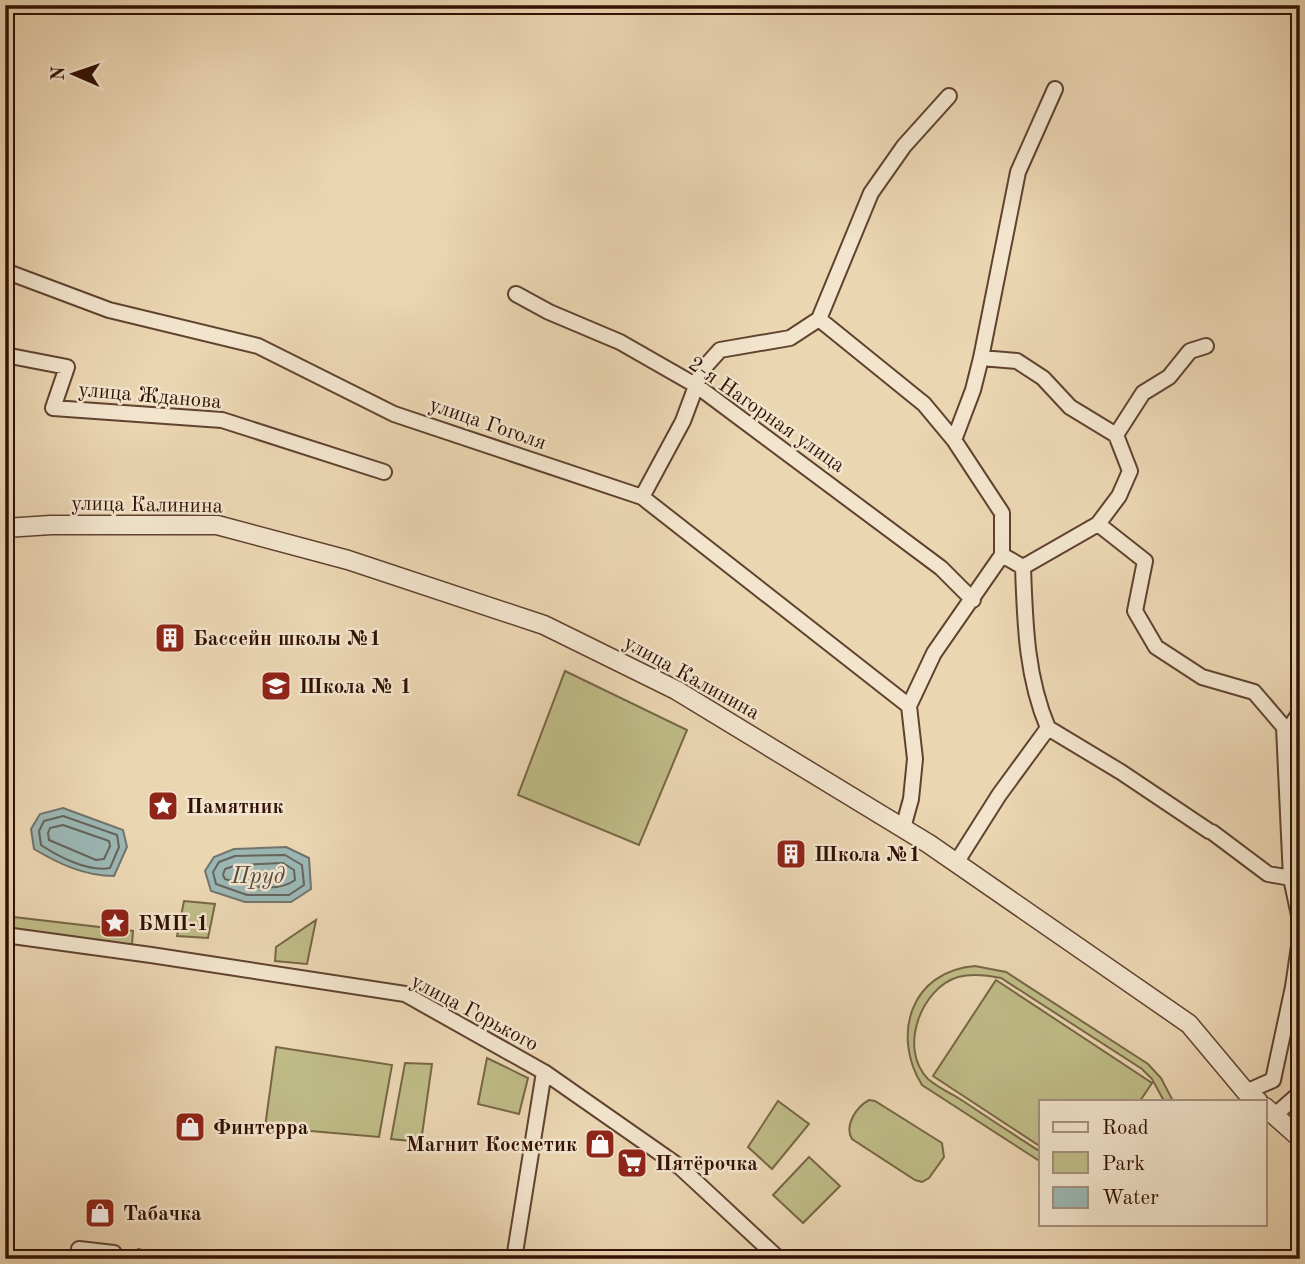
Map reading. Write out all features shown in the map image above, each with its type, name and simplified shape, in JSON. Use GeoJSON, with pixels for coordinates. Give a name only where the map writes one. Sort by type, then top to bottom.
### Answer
{"type":"FeatureCollection","features":[{"type":"Feature","properties":{"kind":"street"},"geometry":{"type":"LineString","coordinates":[[954,440],[973,390],[981,358],[1018,172],[1055,89]]}},
{"type":"Feature","properties":{"kind":"street"},"geometry":{"type":"LineString","coordinates":[[642,497],[683,421],[702,370],[720,350],[790,338],[819,319],[871,193],[904,146],[949,96]]}},
{"type":"Feature","properties":{"kind":"street","name":"улица Гоголя"},"geometry":{"type":"LineString","coordinates":[[5,271],[109,310],[258,346],[394,414],[642,497],[909,706]]}},
{"type":"Feature","properties":{"kind":"street","name":"2-я Нагорная улица"},"geometry":{"type":"LineString","coordinates":[[516,294],[549,312],[620,342],[697,386],[941,568],[973,600]]}},
{"type":"Feature","properties":{"kind":"street"},"geometry":{"type":"LineString","coordinates":[[819,319],[924,404],[954,440],[1002,513],[1002,555],[934,653],[909,706],[915,759],[911,799],[903,828]]}},
{"type":"Feature","properties":{"kind":"street"},"geometry":{"type":"LineString","coordinates":[[1116,435],[1143,393],[1169,377],[1190,351],[1206,346]]}},
{"type":"Feature","properties":{"kind":"street","name":"улица Жданова"},"geometry":{"type":"LineString","coordinates":[[5,355],[67,367],[53,408],[222,420],[384,472]]}},
{"type":"Feature","properties":{"kind":"street"},"geometry":{"type":"LineString","coordinates":[[981,358],[1017,361],[1043,379],[1070,407],[1116,435],[1130,471],[1119,496],[1098,524],[1023,566]]}},
{"type":"Feature","properties":{"kind":"street"},"geometry":{"type":"LineString","coordinates":[[1098,524],[1144,561],[1135,611],[1156,647],[1202,677],[1254,692],[1284,727],[1291,878],[1300,920]]}},
{"type":"Feature","properties":{"kind":"street","name":"улица Калинина"},"geometry":{"type":"LineString","coordinates":[[5,528],[51,525],[217,525],[361,564],[544,625],[676,690],[956,863],[1189,1024],[1252,1096]]}},
{"type":"Feature","properties":{"kind":"street"},"geometry":{"type":"LineString","coordinates":[[1002,555],[1023,566]]}},
{"type":"Feature","properties":{"kind":"street"},"geometry":{"type":"LineString","coordinates":[[1023,566],[1026,647],[1036,701],[1048,729],[1147,789],[1268,874],[1291,878]]}},
{"type":"Feature","properties":{"kind":"street"},"geometry":{"type":"LineString","coordinates":[[1285,735],[1300,712]]}},
{"type":"Feature","properties":{"kind":"street"},"geometry":{"type":"LineString","coordinates":[[956,863],[999,795],[1048,729]]}},
{"type":"Feature","properties":{"kind":"street","name":"улица Горького"},"geometry":{"type":"LineString","coordinates":[[5,935],[405,994],[544,1072],[680,1167],[779,1259]]}},
{"type":"Feature","properties":{"kind":"street"},"geometry":{"type":"LineString","coordinates":[[1252,1096],[1273,1080],[1293,987],[1300,939]]}},
{"type":"Feature","properties":{"kind":"street"},"geometry":{"type":"LineString","coordinates":[[514,1259],[544,1072]]}},
{"type":"Feature","properties":{"kind":"street"},"geometry":{"type":"LineString","coordinates":[[1300,1093],[1270,1111],[1300,1138]]}},
{"type":"Feature","properties":{"kind":"street"},"geometry":{"type":"LineString","coordinates":[[79,1249],[114,1253]]}},
{"type":"Feature","properties":{"kind":"green space"},"geometry":{"type":"Polygon","coordinates":[[[565,671],[687,730],[639,845],[518,795],[565,671]]]}},
{"type":"Feature","properties":{"kind":"green space"},"geometry":{"type":"Polygon","coordinates":[[[184,901],[215,904],[208,938],[177,936],[184,901]]]}},
{"type":"Feature","properties":{"kind":"green space"},"geometry":{"type":"Polygon","coordinates":[[[5,916],[133,931],[132,945],[5,931],[5,916]]]}},
{"type":"Feature","properties":{"kind":"green space"},"geometry":{"type":"Polygon","coordinates":[[[316,920],[307,964],[275,961],[276,947],[316,920]]]}},
{"type":"Feature","properties":{"kind":"green space"},"geometry":{"type":"Polygon","coordinates":[[[975,966],[1006,972],[1148,1064],[1161,1078],[1172,1100],[1163,1100],[1152,1079],[1142,1069],[1001,978],[969,975],[945,983],[933,993],[918,1021],[915,1052],[919,1066],[935,1085],[1039,1151],[1039,1161],[922,1085],[913,1066],[908,1046],[908,1027],[913,1009],[922,993],[935,980],[953,970],[975,966]]]}},
{"type":"Feature","properties":{"kind":"green space"},"geometry":{"type":"Polygon","coordinates":[[[996,980],[1152,1083],[1141,1100],[1039,1100],[1039,1146],[933,1076],[996,980]]]}},
{"type":"Feature","properties":{"kind":"green space"},"geometry":{"type":"Polygon","coordinates":[[[276,1047],[392,1065],[379,1137],[265,1127],[276,1047]]]}},
{"type":"Feature","properties":{"kind":"green space"},"geometry":{"type":"Polygon","coordinates":[[[487,1058],[528,1078],[519,1114],[478,1104],[487,1058]]]}},
{"type":"Feature","properties":{"kind":"green space"},"geometry":{"type":"Polygon","coordinates":[[[405,1063],[432,1064],[421,1142],[391,1139],[405,1063]]]}},
{"type":"Feature","properties":{"kind":"green space"},"geometry":{"type":"Polygon","coordinates":[[[869,1100],[875,1101],[942,1143],[944,1157],[929,1178],[922,1182],[915,1180],[852,1139],[850,1123],[860,1107],[869,1100]]]}},
{"type":"Feature","properties":{"kind":"green space"},"geometry":{"type":"Polygon","coordinates":[[[778,1101],[809,1124],[772,1169],[748,1147],[778,1101]]]}},
{"type":"Feature","properties":{"kind":"green space"},"geometry":{"type":"Polygon","coordinates":[[[809,1157],[840,1186],[803,1223],[773,1195],[809,1157]]]}},
{"type":"Feature","properties":{"kind":"green space"},"geometry":{"type":"Polygon","coordinates":[[[138,1249],[186,1259],[136,1259],[138,1249]]]}},
{"type":"Feature","properties":{"kind":"green space"},"geometry":{"type":"Polygon","coordinates":[[[209,1253],[209,1259],[186,1259],[209,1253]]]}},
{"type":"Feature","properties":{"kind":"water"},"geometry":{"type":"Polygon","coordinates":[[[63,808],[123,830],[127,847],[114,876],[72,868],[34,849],[31,829],[40,814],[63,808]]]}},
{"type":"Feature","properties":{"kind":"water","name":"Пруд"},"geometry":{"type":"Polygon","coordinates":[[[286,847],[309,858],[311,889],[291,902],[245,902],[211,891],[205,871],[214,857],[234,849],[286,847]]]}},
{"type":"Feature","properties":{"kind":"place","name":"Бассейн школы №1"},"geometry":{"type":"Point","coordinates":[170,638]}},
{"type":"Feature","properties":{"kind":"place","name":"Школа № 1"},"geometry":{"type":"Point","coordinates":[276,686]}},
{"type":"Feature","properties":{"kind":"place","name":"Памятник"},"geometry":{"type":"Point","coordinates":[163,806]}},
{"type":"Feature","properties":{"kind":"place","name":"Школа №1"},"geometry":{"type":"Point","coordinates":[791,854]}},
{"type":"Feature","properties":{"kind":"place","name":"БМП-1"},"geometry":{"type":"Point","coordinates":[115,923]}},
{"type":"Feature","properties":{"kind":"place","name":"Финтерра"},"geometry":{"type":"Point","coordinates":[190,1127]}},
{"type":"Feature","properties":{"kind":"place","name":"Магнит Косметик"},"geometry":{"type":"Point","coordinates":[600,1144]}},
{"type":"Feature","properties":{"kind":"place","name":"Пятёрочка"},"geometry":{"type":"Point","coordinates":[632,1163]}},
{"type":"Feature","properties":{"kind":"place","name":"Табачка"},"geometry":{"type":"Point","coordinates":[100,1213]}}]}
